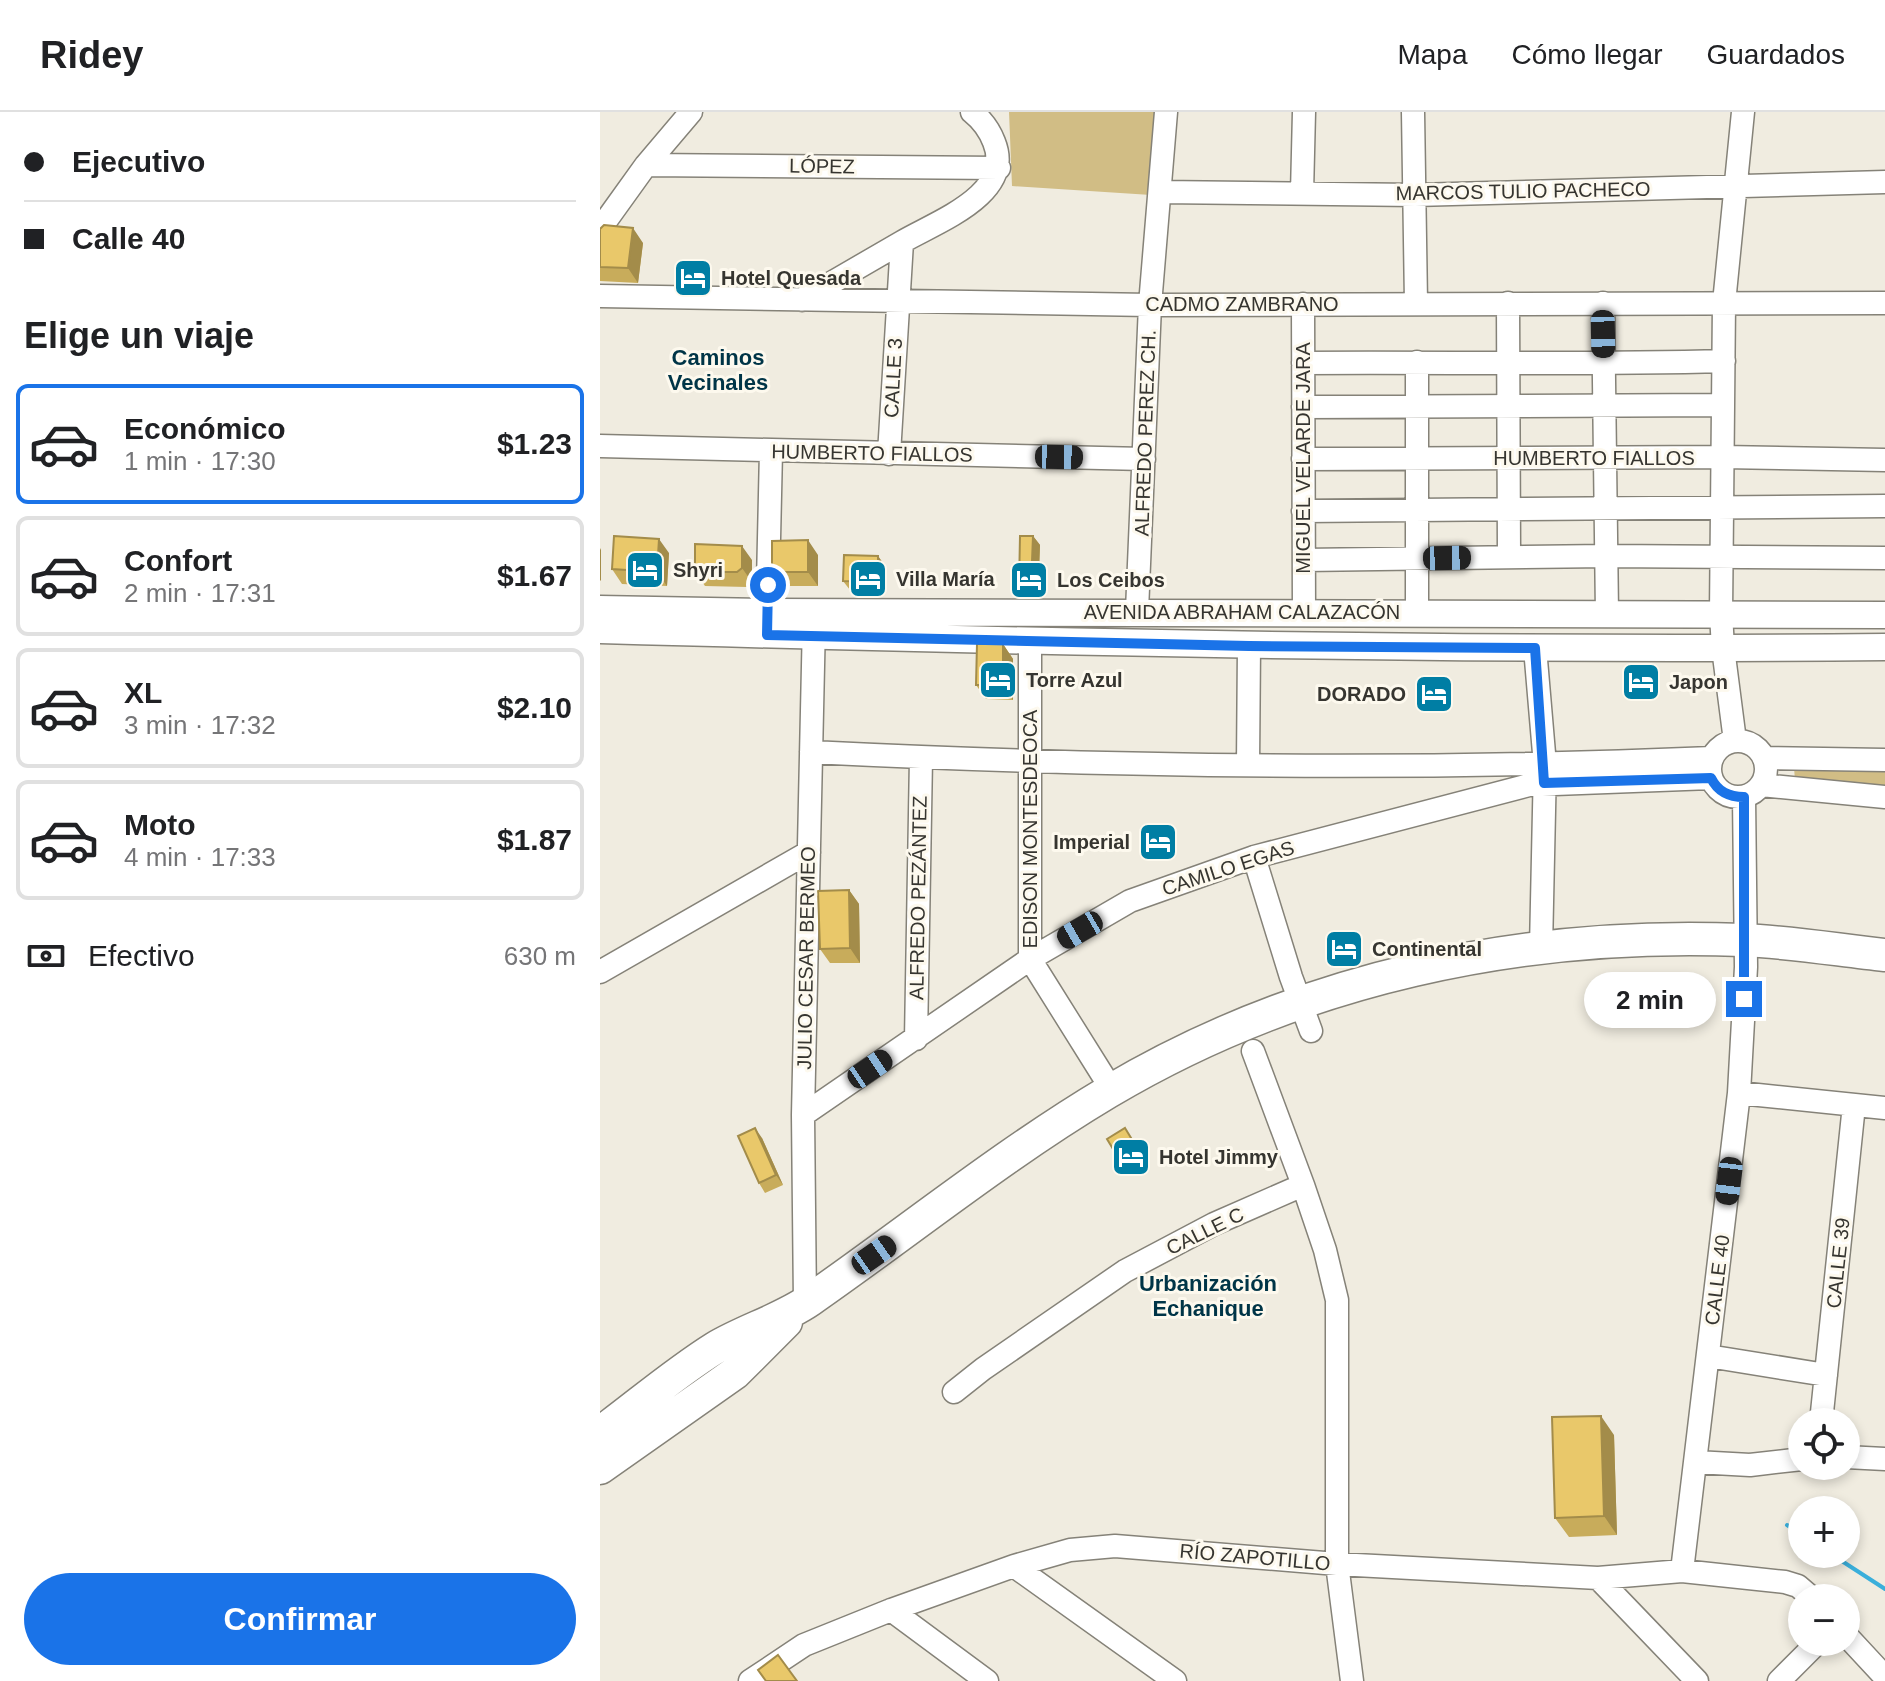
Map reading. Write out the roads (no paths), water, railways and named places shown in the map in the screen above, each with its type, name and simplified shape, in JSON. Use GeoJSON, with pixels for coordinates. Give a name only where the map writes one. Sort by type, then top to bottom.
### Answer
{"type":"FeatureCollection","features":[{"type":"Feature","properties":{"kind":"highway"},"geometry":{"type":"LineString","coordinates":[[600,1469],[735,1373],[805,1304],[1038,1138],[1170,1057],[1234,1027],[1307,1016],[1420,967],[1481,955],[1593,941],[1745,940],[1885,955]]}},
{"type":"Feature","properties":{"kind":"highway"},"geometry":{"type":"LineString","coordinates":[[600,1433],[715,1348],[805,1304]]}},
{"type":"Feature","properties":{"kind":"main road","name":"AVENIDA ABRAHAM CALAZACÓN"},"geometry":{"type":"LineString","coordinates":[[600,609],[814,624],[1137,611],[1885,615]]}},
{"type":"Feature","properties":{"kind":"main road","name":"AVENIDA ABRAHAM CALAZACÓN"},"geometry":{"type":"LineString","coordinates":[[600,630],[767,623]]}},
{"type":"Feature","properties":{"kind":"main road","name":"AVENIDA ABRAHAM CALAZACÓN"},"geometry":{"type":"LineString","coordinates":[[814,624],[1030,642],[1535,648],[1885,647]]}},
{"type":"Feature","properties":{"kind":"street"},"geometry":{"type":"LineString","coordinates":[[600,229],[646,165],[691,112]]}},
{"type":"Feature","properties":{"kind":"street"},"geometry":{"type":"LineString","coordinates":[[801,301],[976,200],[995,176],[999,153],[982,120],[972,112]]}},
{"type":"Feature","properties":{"kind":"street","name":"ALFREDO PEREZ CH."},"geometry":{"type":"LineString","coordinates":[[1137,611],[1150,305],[1166,112]]}},
{"type":"Feature","properties":{"kind":"street"},"geometry":{"type":"LineString","coordinates":[[1302,193],[1304,112]]}},
{"type":"Feature","properties":{"kind":"street"},"geometry":{"type":"LineString","coordinates":[[1413,112],[1416,303]]}},
{"type":"Feature","properties":{"kind":"street"},"geometry":{"type":"LineString","coordinates":[[1735,741],[1721,614],[1724,303],[1743,112]]}},
{"type":"Feature","properties":{"kind":"street","name":"LÓPEZ"},"geometry":{"type":"LineString","coordinates":[[646,165],[995,176]]}},
{"type":"Feature","properties":{"kind":"street","name":"MARCOS TULIO PACHECO"},"geometry":{"type":"LineString","coordinates":[[1160,192],[1415,195],[1885,182]]}},
{"type":"Feature","properties":{"kind":"street","name":"CALLE 3"},"geometry":{"type":"LineString","coordinates":[[889,454],[902,242]]}},
{"type":"Feature","properties":{"kind":"street","name":"CADMO ZAMBRANO"},"geometry":{"type":"LineString","coordinates":[[600,296],[1150,305],[1885,303]]}},
{"type":"Feature","properties":{"kind":"street"},"geometry":{"type":"LineString","coordinates":[[1508,303],[1509,556]]}},
{"type":"Feature","properties":{"kind":"street"},"geometry":{"type":"LineString","coordinates":[[1603,303],[1607,614]]}},
{"type":"Feature","properties":{"kind":"street","name":"MIGUEL VELARDE JARA"},"geometry":{"type":"LineString","coordinates":[[1303,304],[1304,613]]}},
{"type":"Feature","properties":{"kind":"street"},"geometry":{"type":"LineString","coordinates":[[1303,363],[1604,365],[1724,361]]}},
{"type":"Feature","properties":{"kind":"street"},"geometry":{"type":"LineString","coordinates":[[1417,362],[1417,614]]}},
{"type":"Feature","properties":{"kind":"street"},"geometry":{"type":"LineString","coordinates":[[1303,407],[1723,405]]}},
{"type":"Feature","properties":{"kind":"street","name":"HUMBERTO FIALLOS"},"geometry":{"type":"LineString","coordinates":[[600,446],[1144,459]]}},
{"type":"Feature","properties":{"kind":"street"},"geometry":{"type":"LineString","coordinates":[[767,623],[771,451]]}},
{"type":"Feature","properties":{"kind":"street","name":"HUMBERTO FIALLOS"},"geometry":{"type":"LineString","coordinates":[[1303,459],[1723,457],[1885,460]]}},
{"type":"Feature","properties":{"kind":"street"},"geometry":{"type":"LineString","coordinates":[[1303,511],[1885,506]]}},
{"type":"Feature","properties":{"kind":"street"},"geometry":{"type":"LineString","coordinates":[[1304,560],[1722,555],[1885,558]]}},
{"type":"Feature","properties":{"kind":"street","name":"JULIO CESAR BERMEO"},"geometry":{"type":"LineString","coordinates":[[805,1304],[803,1115],[814,624]]}},
{"type":"Feature","properties":{"kind":"street","name":"EDISON MONTESDEOCA"},"geometry":{"type":"LineString","coordinates":[[1030,642],[1030,959],[1112,1090]]}},
{"type":"Feature","properties":{"kind":"street"},"geometry":{"type":"LineString","coordinates":[[1248,765],[1249,646]]}},
{"type":"Feature","properties":{"kind":"street"},"geometry":{"type":"LineString","coordinates":[[1535,648],[1544,774],[1541,948]]}},
{"type":"Feature","properties":{"kind":"street"},"geometry":{"type":"LineString","coordinates":[[1752,791],[1766,773],[1765,758],[1753,744],[1735,741],[1721,746],[1712,768],[1721,791],[1736,797],[1752,791],[1885,797]]}},
{"type":"Feature","properties":{"kind":"street","name":"CAMILO EGAS"},"geometry":{"type":"LineString","coordinates":[[811,752],[921,758],[1544,774],[1712,768]]}},
{"type":"Feature","properties":{"kind":"street","name":"ALFREDO PEZÁNTEZ"},"geometry":{"type":"LineString","coordinates":[[916,1039],[921,758]]}},
{"type":"Feature","properties":{"kind":"street"},"geometry":{"type":"LineString","coordinates":[[1765,758],[1885,760]]}},
{"type":"Feature","properties":{"kind":"street","name":"CAMILO EGAS"},"geometry":{"type":"LineString","coordinates":[[803,1115],[1030,959],[1130,901],[1254,857],[1529,785],[1544,774]]}},
{"type":"Feature","properties":{"kind":"street","name":"CALLE 40"},"geometry":{"type":"LineString","coordinates":[[1682,1571],[1739,1093],[1752,791]]}},
{"type":"Feature","properties":{"kind":"street"},"geometry":{"type":"LineString","coordinates":[[600,972],[809,852]]}},
{"type":"Feature","properties":{"kind":"street"},"geometry":{"type":"LineString","coordinates":[[1254,857],[1291,977],[1307,1016]]}},
{"type":"Feature","properties":{"kind":"street"},"geometry":{"type":"LineString","coordinates":[[1253,1051],[1325,1250],[1337,1300],[1337,1564],[1352,1681]]}},
{"type":"Feature","properties":{"kind":"street"},"geometry":{"type":"LineString","coordinates":[[1739,1093],[1885,1108]]}},
{"type":"Feature","properties":{"kind":"street","name":"CALLE 39"},"geometry":{"type":"LineString","coordinates":[[1822,1408],[1854,1105]]}},
{"type":"Feature","properties":{"kind":"street","name":"CALLE C"},"geometry":{"type":"LineString","coordinates":[[954,1392],[1125,1271],[1214,1224],[1303,1185]]}},
{"type":"Feature","properties":{"kind":"street"},"geometry":{"type":"LineString","coordinates":[[1708,1356],[1826,1375]]}},
{"type":"Feature","properties":{"kind":"street"},"geometry":{"type":"LineString","coordinates":[[1860,1458],[1885,1459]]}},
{"type":"Feature","properties":{"kind":"street"},"geometry":{"type":"LineString","coordinates":[[1696,1462],[1750,1465],[1788,1461]]}},
{"type":"Feature","properties":{"kind":"street","name":"RÍO ZAPOTILLO"},"geometry":{"type":"LineString","coordinates":[[750,1681],[804,1645],[1014,1566],[1070,1550],[1115,1546],[1337,1564],[1598,1578],[1682,1571],[1792,1584]]}},
{"type":"Feature","properties":{"kind":"street"},"geometry":{"type":"LineString","coordinates":[[1014,1566],[1175,1681]]}},
{"type":"Feature","properties":{"kind":"street"},"geometry":{"type":"LineString","coordinates":[[1598,1578],[1697,1681]]}},
{"type":"Feature","properties":{"kind":"street"},"geometry":{"type":"LineString","coordinates":[[891,1610],[987,1681]]}},
{"type":"Feature","properties":{"kind":"street"},"geometry":{"type":"LineString","coordinates":[[1860,1650],[1885,1677]]}},
{"type":"Feature","properties":{"kind":"street"},"geometry":{"type":"LineString","coordinates":[[1779,1681],[1804,1656]]}},
{"type":"Feature","properties":{"kind":"waterway"},"geometry":{"type":"LineString","coordinates":[[1853,1568],[1885,1589]]}},
{"type":"Feature","properties":{"kind":"place","name":"Hotel Quesada"},"geometry":{"type":"Point","coordinates":[693,278]}},
{"type":"Feature","properties":{"kind":"place","name":"Shyri"},"geometry":{"type":"Point","coordinates":[645,570]}},
{"type":"Feature","properties":{"kind":"place","name":"Villa María"},"geometry":{"type":"Point","coordinates":[868,579]}},
{"type":"Feature","properties":{"kind":"place","name":"Los Ceibos"},"geometry":{"type":"Point","coordinates":[1029,580]}},
{"type":"Feature","properties":{"kind":"place","name":"Torre Azul"},"geometry":{"type":"Point","coordinates":[998,680]}},
{"type":"Feature","properties":{"kind":"place","name":"Japon"},"geometry":{"type":"Point","coordinates":[1641,682]}},
{"type":"Feature","properties":{"kind":"place","name":"DORADO"},"geometry":{"type":"Point","coordinates":[1434,694]}},
{"type":"Feature","properties":{"kind":"place","name":"Imperial"},"geometry":{"type":"Point","coordinates":[1158,842]}},
{"type":"Feature","properties":{"kind":"place","name":"Continental"},"geometry":{"type":"Point","coordinates":[1344,949]}},
{"type":"Feature","properties":{"kind":"place","name":"Hotel Jimmy"},"geometry":{"type":"Point","coordinates":[1131,1157]}},
{"type":"Feature","properties":{"kind":"district","name":"Caminos Vecinales"},"geometry":{"type":"Point","coordinates":[718,370]}},
{"type":"Feature","properties":{"kind":"district","name":"Urbanización Echanique"},"geometry":{"type":"Point","coordinates":[1208,1296]}}]}
